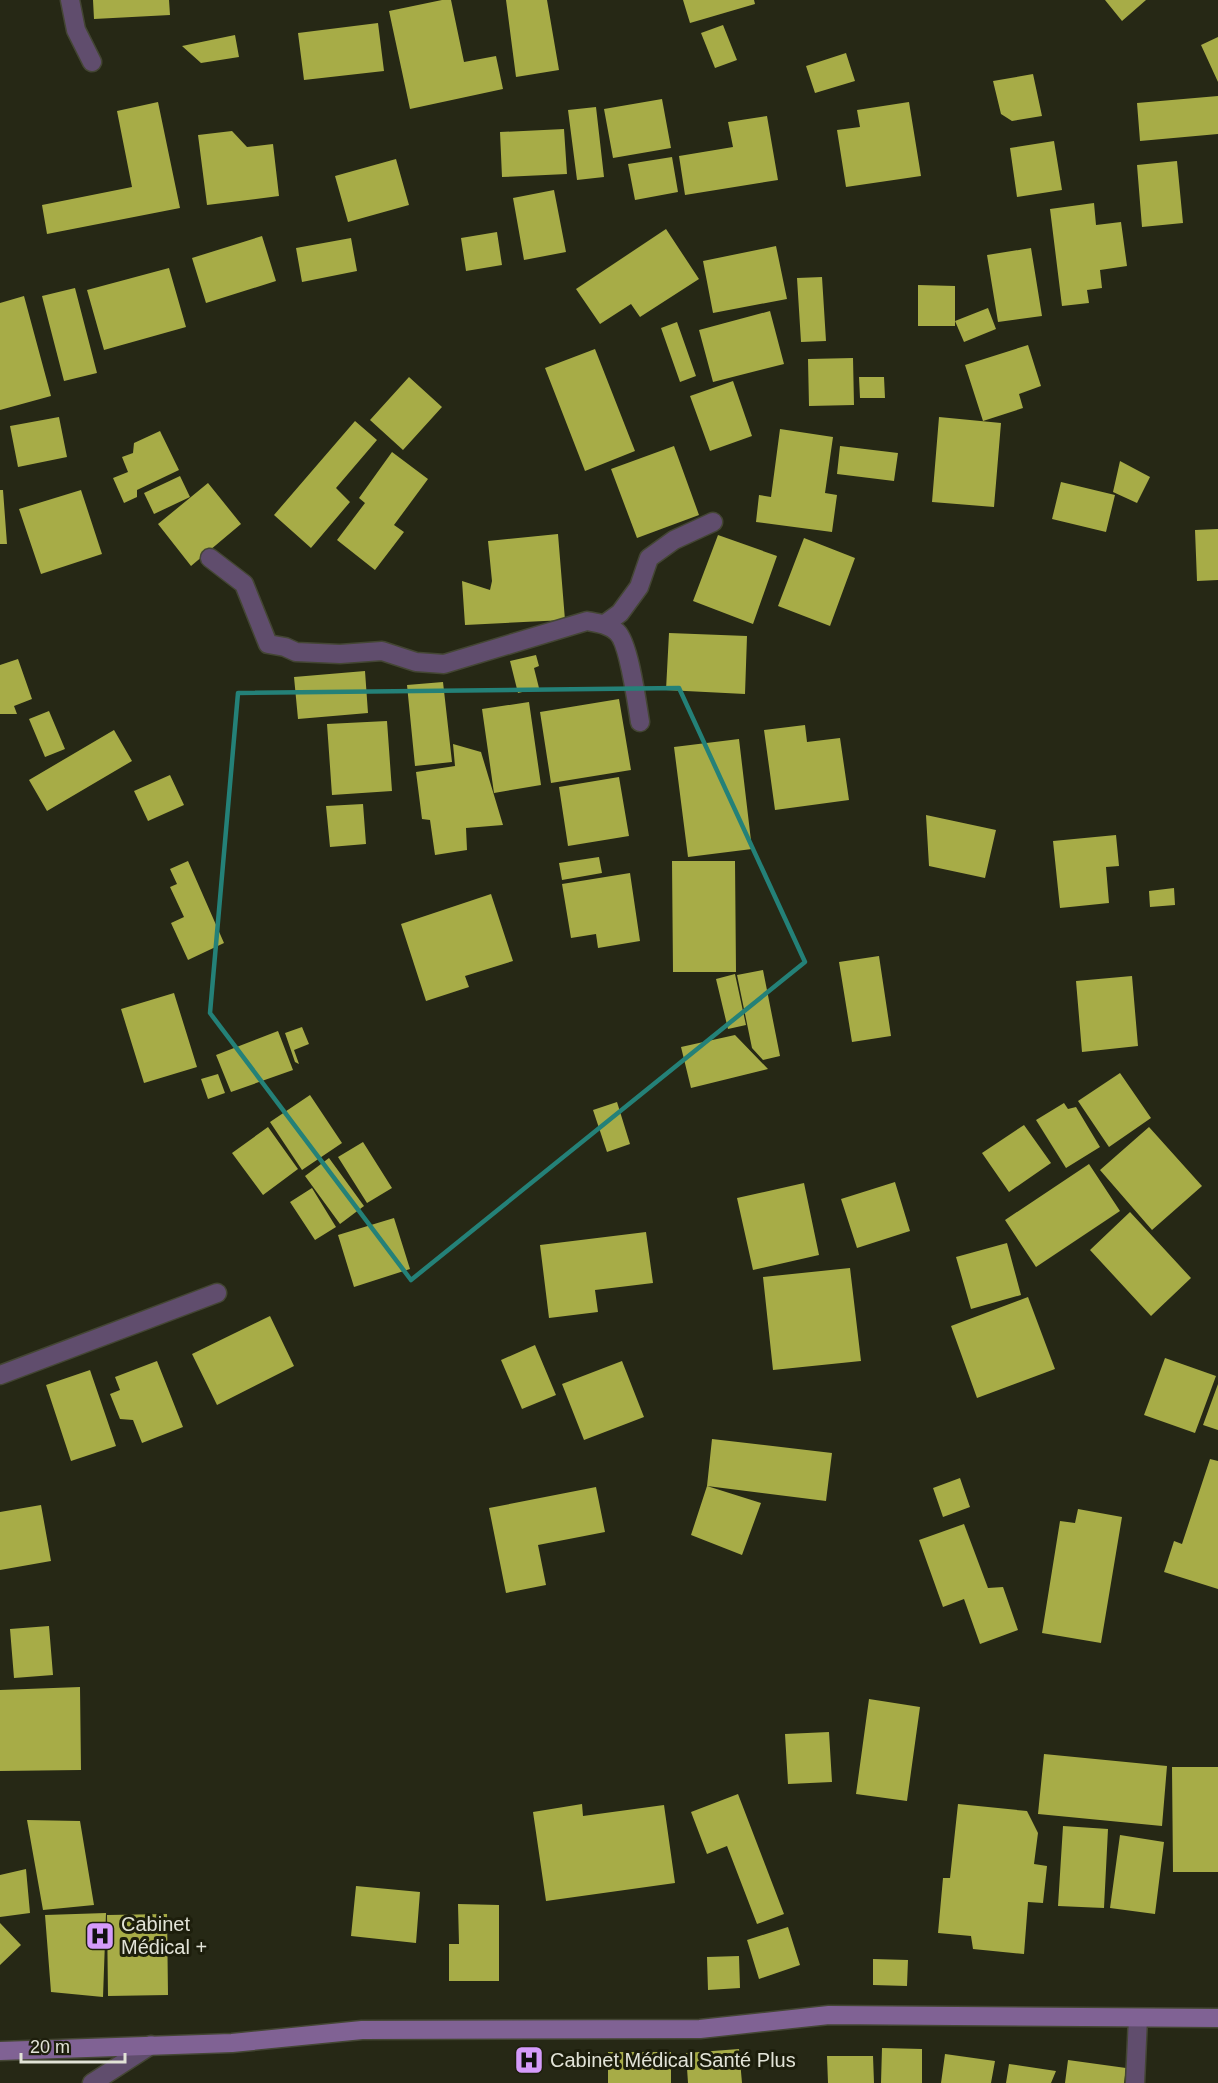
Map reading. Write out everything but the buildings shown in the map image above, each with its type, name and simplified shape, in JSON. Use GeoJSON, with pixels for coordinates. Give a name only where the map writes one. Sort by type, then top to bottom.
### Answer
{"type":"FeatureCollection","features":[{"type":"Feature","properties":{"kind":"street"},"geometry":{"type":"LineString","coordinates":[[70,0],[76,30],[93,62]]}},
{"type":"Feature","properties":{"kind":"street"},"geometry":{"type":"LineString","coordinates":[[605,624],[620,613],[639,587],[649,558],[674,540],[713,522]]}},
{"type":"Feature","properties":{"kind":"street"},"geometry":{"type":"LineString","coordinates":[[210,558],[244,584],[268,644],[296,652],[340,654],[382,651],[416,662],[444,664],[587,621],[605,624],[619,634],[626,653],[640,722]]}},
{"type":"Feature","properties":{"kind":"street"},"geometry":{"type":"LineString","coordinates":[[0,1375],[217,1293]]}},
{"type":"Feature","properties":{"kind":"street"},"geometry":{"type":"LineString","coordinates":[[0,2051],[232,2043],[362,2030],[700,2029],[830,2015],[1218,2018]]}},
{"type":"Feature","properties":{"kind":"street"},"geometry":{"type":"LineString","coordinates":[[1135,2083],[1138,2019]]}},
{"type":"Feature","properties":{"kind":"street"},"geometry":{"type":"LineString","coordinates":[[92,2083],[151,2045]]}},
{"type":"Feature","properties":{"kind":"highlighted area"},"geometry":{"type":"Polygon","coordinates":[[[679,688],[805,962],[411,1280],[210,1013],[238,693],[679,688]]]}},
{"type":"Feature","properties":{"kind":"place","name":"Cabinet Médical +"},"geometry":{"type":"Point","coordinates":[100,1936]}},
{"type":"Feature","properties":{"kind":"place","name":"Cabinet Médical Santé Plus"},"geometry":{"type":"Point","coordinates":[529,2060]}}]}
